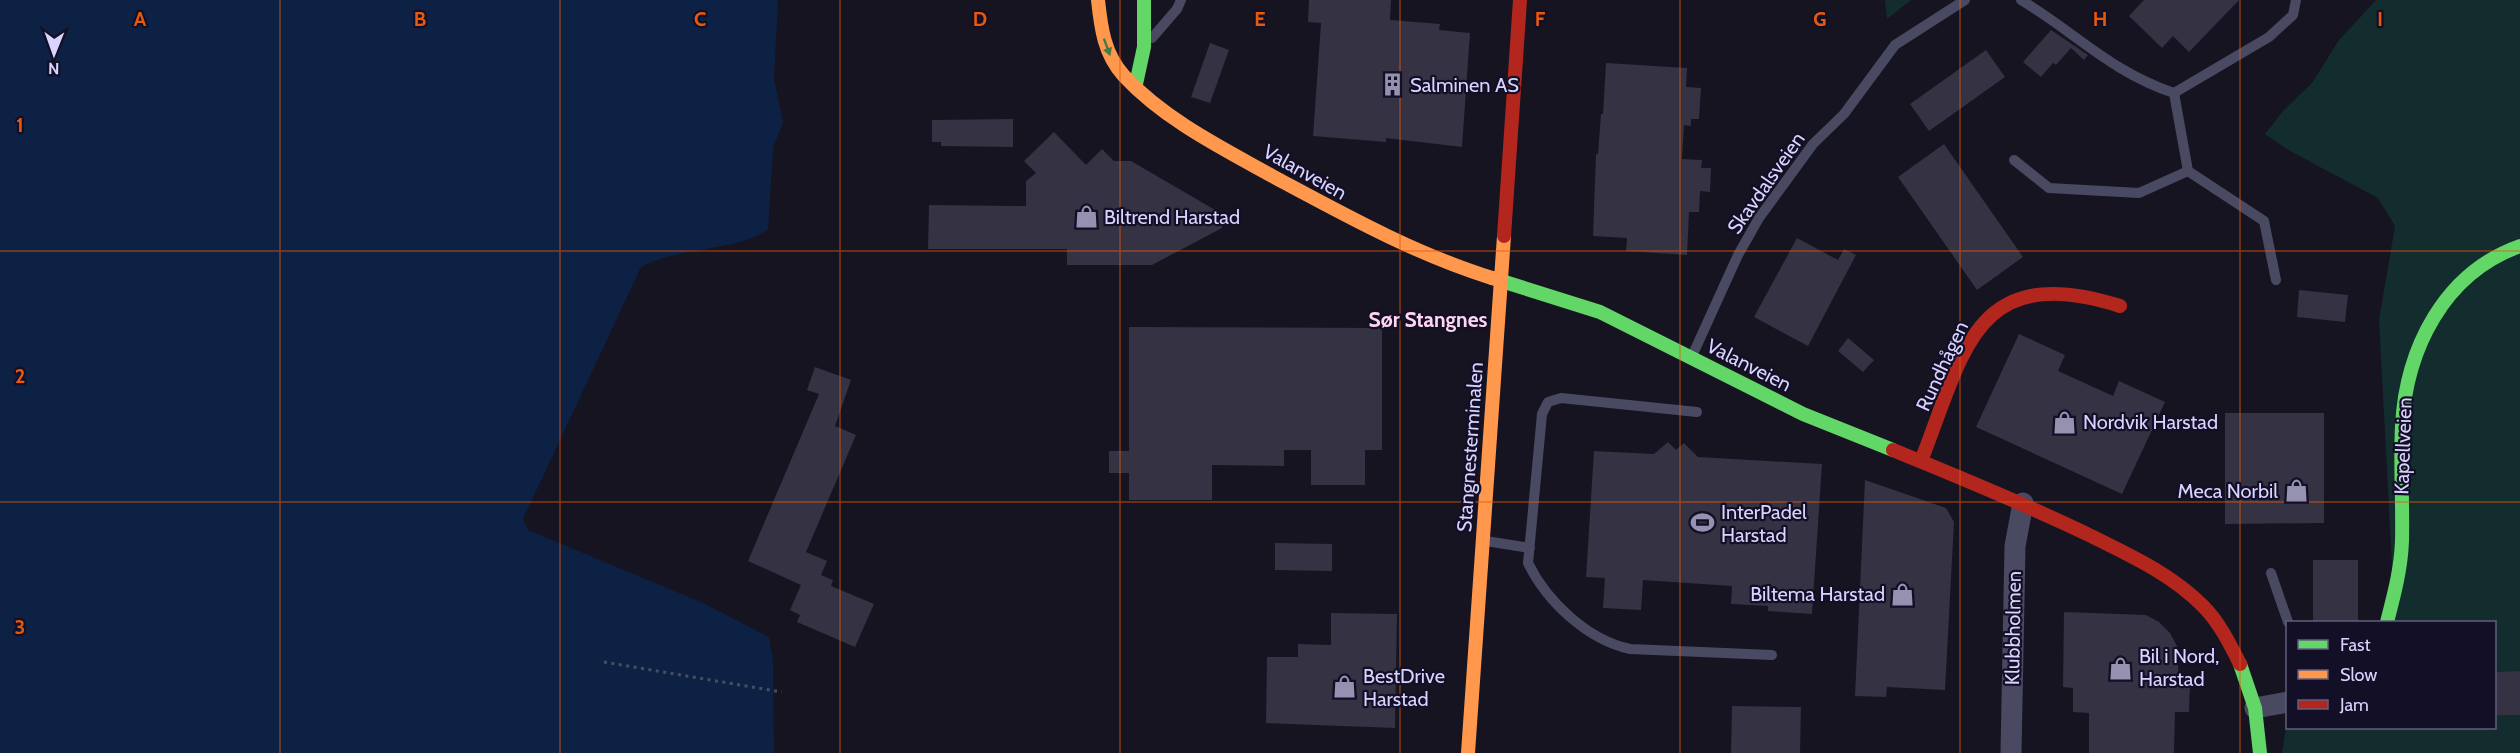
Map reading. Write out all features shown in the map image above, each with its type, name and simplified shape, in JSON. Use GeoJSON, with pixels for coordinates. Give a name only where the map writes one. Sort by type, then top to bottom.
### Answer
{"type":"FeatureCollection","features":[{"type":"Feature","properties":{"kind":"main road","name":"Valanveien"},"geometry":{"type":"LineString","coordinates":[[1098,0],[1101,31],[1109,55],[1123,75],[1172,117],[1344,215],[1421,252],[1600,312],[1803,414],[2023,503],[2139,559],[2205,608],[2227,638],[2242,668],[2255,708],[2260,753]]}},
{"type":"Feature","properties":{"kind":"main road"},"geometry":{"type":"LineString","coordinates":[[1136,84],[1144,48],[1144,0]]}},
{"type":"Feature","properties":{"kind":"main road","name":"Stangnesterminalen"},"geometry":{"type":"LineString","coordinates":[[1468,753],[1503,281],[1520,0]]}},
{"type":"Feature","properties":{"kind":"main road","name":"Kapellveien"},"geometry":{"type":"LineString","coordinates":[[2387,621],[2398,582],[2401,537],[2401,423],[2404,389],[2412,363],[2424,330],[2448,295],[2472,270],[2499,253],[2520,246]]}},
{"type":"Feature","properties":{"kind":"main road","name":"Rundhågen"},"geometry":{"type":"LineString","coordinates":[[1921,461],[1955,375],[1973,337],[1989,315],[2009,302],[2024,296],[2043,294],[2093,297],[2120,306]]}},
{"type":"Feature","properties":{"kind":"street","name":"Klubbholmen"},"geometry":{"type":"LineString","coordinates":[[2011,753],[2015,546],[2023,503]]}},
{"type":"Feature","properties":{"kind":"street"},"geometry":{"type":"LineString","coordinates":[[2255,708],[2286,702]]}},
{"type":"Feature","properties":{"kind":"lane"},"geometry":{"type":"LineString","coordinates":[[1144,48],[1177,9],[1181,0]]}},
{"type":"Feature","properties":{"kind":"lane","name":"Skavdalsveien"},"geometry":{"type":"LineString","coordinates":[[1692,357],[1738,255],[1759,218],[1813,144],[1844,114],[1894,45],[1965,0]]}},
{"type":"Feature","properties":{"kind":"lane"},"geometry":{"type":"LineString","coordinates":[[2021,0],[2096,55],[2145,84],[2174,93],[2269,37],[2293,15],[2296,0]]}},
{"type":"Feature","properties":{"kind":"lane"},"geometry":{"type":"LineString","coordinates":[[2174,93],[2188,171],[2264,221],[2276,280]]}},
{"type":"Feature","properties":{"kind":"lane"},"geometry":{"type":"LineString","coordinates":[[2014,160],[2049,188],[2139,193],[2188,171]]}},
{"type":"Feature","properties":{"kind":"lane"},"geometry":{"type":"LineString","coordinates":[[1697,412],[1561,398],[1548,402],[1542,414],[1528,564],[1539,585],[1580,624],[1609,645],[1630,649],[1772,656]]}},
{"type":"Feature","properties":{"kind":"lane"},"geometry":{"type":"LineString","coordinates":[[1483,541],[1530,548]]}},
{"type":"Feature","properties":{"kind":"lane"},"geometry":{"type":"LineString","coordinates":[[2271,573],[2288,621]]}},
{"type":"Feature","properties":{"kind":"path"},"geometry":{"type":"LineString","coordinates":[[604,662],[782,692]]}},
{"type":"Feature","properties":{"kind":"green space"},"geometry":{"type":"Polygon","coordinates":[[[1885,0],[1911,0],[1887,19],[1885,0]]]}},
{"type":"Feature","properties":{"kind":"green space"},"geometry":{"type":"Polygon","coordinates":[[[2376,0],[2520,0],[2520,753],[2282,753],[2286,727],[2286,729],[2496,729],[2496,621],[2395,621],[2379,320],[2395,226],[2378,198],[2290,151],[2265,134],[2283,111],[2312,83],[2339,40],[2376,0]]]}},
{"type":"Feature","properties":{"kind":"water"},"geometry":{"type":"Polygon","coordinates":[[[0,0],[778,0],[774,78],[783,123],[773,147],[768,229],[740,242],[672,255],[641,267],[523,519],[528,530],[703,603],[769,637],[773,662],[774,753],[0,753],[0,0]]]}},
{"type":"Feature","properties":{"kind":"building","name":"Salminen AS"},"geometry":{"type":"Polygon","coordinates":[[[1309,0],[1391,0],[1390,20],[1440,24],[1439,30],[1470,33],[1462,147],[1386,138],[1386,142],[1313,136],[1321,23],[1308,22],[1309,0]]]}},
{"type":"Feature","properties":{"kind":"building"},"geometry":{"type":"Polygon","coordinates":[[[2144,0],[2239,0],[2189,52],[2173,36],[2162,48],[2129,16],[2144,0]]]}},
{"type":"Feature","properties":{"kind":"building"},"geometry":{"type":"Polygon","coordinates":[[[2051,30],[2088,55],[2084,60],[2071,48],[2041,77],[2023,62],[2051,30]]]}},
{"type":"Feature","properties":{"kind":"building"},"geometry":{"type":"Polygon","coordinates":[[[1210,43],[1229,50],[1210,103],[1191,97],[1210,43]]]}},
{"type":"Feature","properties":{"kind":"building"},"geometry":{"type":"Polygon","coordinates":[[[1986,50],[2005,77],[1929,131],[1910,104],[1986,50]]]}},
{"type":"Feature","properties":{"kind":"building"},"geometry":{"type":"Polygon","coordinates":[[[1606,63],[1687,68],[1686,87],[1701,88],[1699,119],[1691,119],[1691,126],[1684,125],[1682,159],[1702,160],[1701,168],[1711,168],[1710,192],[1700,191],[1699,212],[1689,212],[1687,255],[1626,251],[1627,238],[1593,236],[1596,154],[1598,154],[1601,114],[1603,114],[1606,63]]]}},
{"type":"Feature","properties":{"kind":"building"},"geometry":{"type":"Polygon","coordinates":[[[1013,119],[1013,147],[941,146],[941,142],[932,142],[932,120],[1013,119]]]}},
{"type":"Feature","properties":{"kind":"building"},"geometry":{"type":"Polygon","coordinates":[[[1054,132],[1086,165],[1102,149],[1114,161],[1131,161],[1222,214],[1222,228],[1152,265],[1067,265],[1067,249],[928,249],[929,205],[1026,206],[1026,181],[1036,173],[1024,161],[1054,132]]]}},
{"type":"Feature","properties":{"kind":"building"},"geometry":{"type":"Polygon","coordinates":[[[1944,144],[2023,257],[1977,290],[1898,177],[1944,144]]]}},
{"type":"Feature","properties":{"kind":"building"},"geometry":{"type":"Polygon","coordinates":[[[1797,238],[1838,260],[1844,249],[1856,255],[1808,346],[1754,317],[1797,238]]]}},
{"type":"Feature","properties":{"kind":"building"},"geometry":{"type":"Polygon","coordinates":[[[2299,290],[2348,295],[2345,322],[2297,317],[2299,290]]]}},
{"type":"Feature","properties":{"kind":"building"},"geometry":{"type":"Polygon","coordinates":[[[1129,327],[1382,328],[1382,450],[1365,450],[1365,485],[1311,485],[1311,450],[1284,450],[1284,466],[1212,465],[1212,500],[1129,500],[1129,473],[1109,473],[1109,451],[1129,451],[1129,327]]]}},
{"type":"Feature","properties":{"kind":"building"},"geometry":{"type":"Polygon","coordinates":[[[2019,334],[2065,355],[2058,371],[2113,396],[2119,381],[2165,402],[2122,494],[1976,427],[2019,334]]]}},
{"type":"Feature","properties":{"kind":"building"},"geometry":{"type":"Polygon","coordinates":[[[1848,338],[1874,360],[1863,372],[1838,351],[1848,338]]]}},
{"type":"Feature","properties":{"kind":"building"},"geometry":{"type":"Polygon","coordinates":[[[815,367],[851,380],[835,426],[856,435],[806,552],[827,561],[821,575],[833,580],[831,586],[874,604],[855,647],[797,622],[800,615],[790,610],[801,585],[748,561],[819,394],[807,390],[815,367]]]}},
{"type":"Feature","properties":{"kind":"building"},"geometry":{"type":"Polygon","coordinates":[[[2225,413],[2324,413],[2324,523],[2225,524],[2225,413]]]}},
{"type":"Feature","properties":{"kind":"building"},"geometry":{"type":"Polygon","coordinates":[[[1668,442],[1676,450],[1684,443],[1698,457],[1822,464],[1812,614],[1768,611],[1768,606],[1731,604],[1732,586],[1643,580],[1641,610],[1603,608],[1605,578],[1586,577],[1594,451],[1654,454],[1668,442]]]}},
{"type":"Feature","properties":{"kind":"building"},"geometry":{"type":"Polygon","coordinates":[[[1865,480],[1946,508],[1954,522],[1945,690],[1887,687],[1886,697],[1855,696],[1865,480]]]}},
{"type":"Feature","properties":{"kind":"building"},"geometry":{"type":"Polygon","coordinates":[[[1275,543],[1332,544],[1332,571],[1275,570],[1275,543]]]}},
{"type":"Feature","properties":{"kind":"building"},"geometry":{"type":"Polygon","coordinates":[[[2313,560],[2358,560],[2358,621],[2313,621],[2313,560]]]}},
{"type":"Feature","properties":{"kind":"building"},"geometry":{"type":"Polygon","coordinates":[[[2064,612],[2146,615],[2159,622],[2170,633],[2177,646],[2179,683],[2190,683],[2189,712],[2175,712],[2174,753],[2089,753],[2089,713],[2073,712],[2073,688],[2063,687],[2064,612]]]}},
{"type":"Feature","properties":{"kind":"building"},"geometry":{"type":"Polygon","coordinates":[[[1331,613],[1397,614],[1395,728],[1266,723],[1267,657],[1298,657],[1298,644],[1331,645],[1331,613]]]}},
{"type":"Feature","properties":{"kind":"building"},"geometry":{"type":"Polygon","coordinates":[[[2520,671],[2520,715],[2496,715],[2496,672],[2520,671]]]}},
{"type":"Feature","properties":{"kind":"building"},"geometry":{"type":"Polygon","coordinates":[[[1732,706],[1801,707],[1800,753],[1731,753],[1732,706]]]}},
{"type":"Feature","properties":{"kind":"traffic: fast"},"geometry":{"type":"LineString","coordinates":[[1136,84],[1144,47],[1144,0]]}},
{"type":"Feature","properties":{"kind":"traffic: fast"},"geometry":{"type":"LineString","coordinates":[[2387,621],[2397,582],[2401,551],[2402,426],[2411,369],[2434,317],[2450,295],[2470,275],[2493,258],[2520,246]]}},
{"type":"Feature","properties":{"kind":"traffic: fast"},"geometry":{"type":"LineString","coordinates":[[1492,278],[1600,312],[1803,414],[1893,450]]}},
{"type":"Feature","properties":{"kind":"traffic: fast"},"geometry":{"type":"LineString","coordinates":[[2240,664],[2255,708],[2260,753]]}},
{"type":"Feature","properties":{"kind":"traffic: slow"},"geometry":{"type":"LineString","coordinates":[[1098,0],[1105,40],[1117,68],[1140,92],[1176,120],[1234,155],[1354,219],[1408,246],[1492,278]]}},
{"type":"Feature","properties":{"kind":"traffic: slow"},"geometry":{"type":"LineString","coordinates":[[1468,753],[1504,236]]}},
{"type":"Feature","properties":{"kind":"traffic: jam"},"geometry":{"type":"LineString","coordinates":[[1504,236],[1520,0]]}},
{"type":"Feature","properties":{"kind":"traffic: jam"},"geometry":{"type":"LineString","coordinates":[[1921,461],[1964,352],[1982,325],[2004,306],[2033,295],[2071,295],[2120,306]]}},
{"type":"Feature","properties":{"kind":"traffic: jam"},"geometry":{"type":"LineString","coordinates":[[1893,450],[2063,523],[2163,574],[2209,612],[2240,664]]}},
{"type":"Feature","properties":{"kind":"place","name":"Salminen AS"},"geometry":{"type":"Point","coordinates":[1392,85]}},
{"type":"Feature","properties":{"kind":"place","name":"Biltrend Harstad"},"geometry":{"type":"Point","coordinates":[1086,217]}},
{"type":"Feature","properties":{"kind":"place","name":"Nordvik Harstad"},"geometry":{"type":"Point","coordinates":[2065,422]}},
{"type":"Feature","properties":{"kind":"place","name":"Meca Norbil"},"geometry":{"type":"Point","coordinates":[2296,491]}},
{"type":"Feature","properties":{"kind":"place","name":"InterPadel Harstad"},"geometry":{"type":"Point","coordinates":[1703,523]}},
{"type":"Feature","properties":{"kind":"place","name":"Biltema Harstad"},"geometry":{"type":"Point","coordinates":[1903,594]}},
{"type":"Feature","properties":{"kind":"place","name":"Bil i Nord, Harstad"},"geometry":{"type":"Point","coordinates":[2121,668]}},
{"type":"Feature","properties":{"kind":"place","name":"BestDrive Harstad"},"geometry":{"type":"Point","coordinates":[1345,687]}},
{"type":"Feature","properties":{"kind":"district","name":"Sør Stangnes"},"geometry":{"type":"Point","coordinates":[1428,320]}}]}
